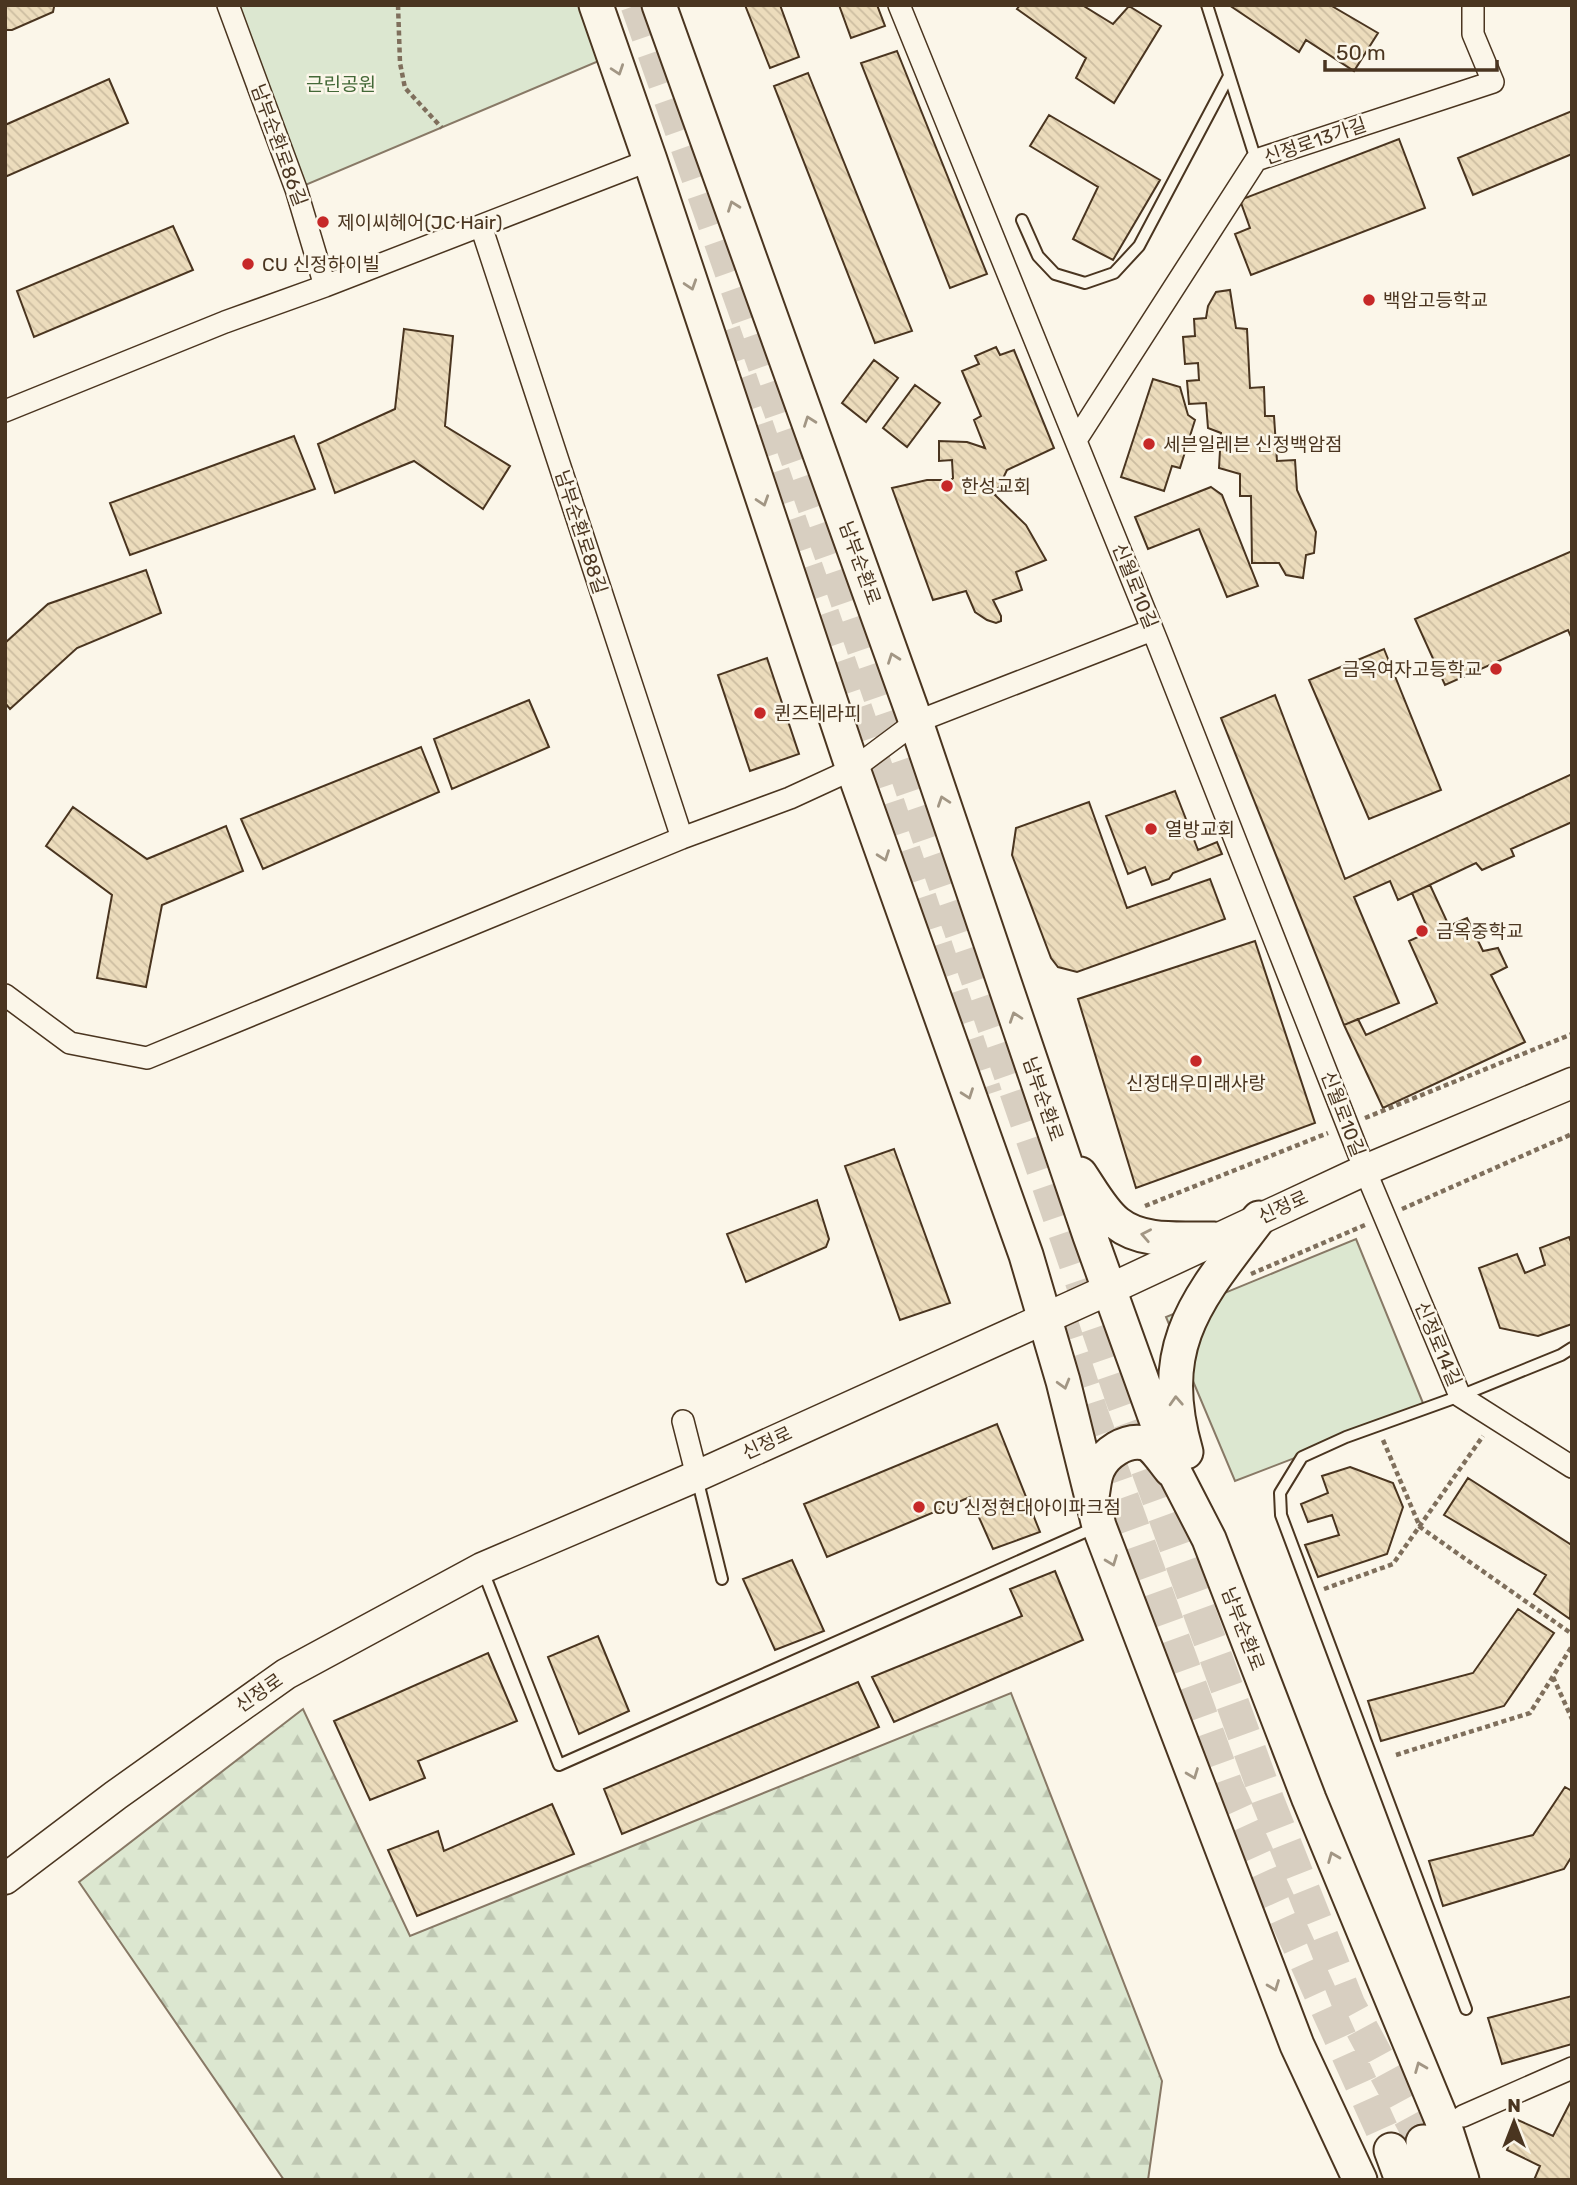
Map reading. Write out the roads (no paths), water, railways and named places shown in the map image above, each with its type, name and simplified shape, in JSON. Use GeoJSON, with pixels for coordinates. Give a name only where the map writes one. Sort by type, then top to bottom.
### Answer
{"type":"FeatureCollection","features":[{"type":"Feature","properties":{"kind":"main road"},"geometry":{"type":"LineString","coordinates":[[596,5],[853,769],[1026,1255],[1063,1381],[1095,1511],[1297,2045],[1360,2180]]}},
{"type":"Feature","properties":{"kind":"main road","name":"남부순환로"},"geometry":{"type":"LineString","coordinates":[[659,5],[916,723],[1059,1145],[1176,1475],[1209,1539],[1309,1799],[1446,2130],[1462,2180]]}},
{"type":"Feature","properties":{"kind":"main road","name":"신정로"},"geometry":{"type":"LineString","coordinates":[[5,1879],[116,1795],[286,1674],[482,1568],[697,1476],[1365,1170],[1572,1083]]}},
{"type":"Feature","properties":{"kind":"main road"},"geometry":{"type":"LineString","coordinates":[[1059,1145],[1116,1222],[1131,1232],[1164,1238],[1214,1239]]}},
{"type":"Feature","properties":{"kind":"main road"},"geometry":{"type":"LineString","coordinates":[[1209,1539],[1177,1422],[1175,1374],[1183,1335],[1194,1309],[1259,1218]]}},
{"type":"Feature","properties":{"kind":"main road"},"geometry":{"type":"LineString","coordinates":[[1095,1511],[1097,1470],[1104,1458],[1128,1443],[1145,1443],[1176,1475]]}},
{"type":"Feature","properties":{"kind":"main road"},"geometry":{"type":"LineString","coordinates":[[1406,2157],[1435,2180]]}},
{"type":"Feature","properties":{"kind":"street","name":"남부순환로86길"},"geometry":{"type":"LineString","coordinates":[[228,5],[296,189],[325,286]]}},
{"type":"Feature","properties":{"kind":"street","name":"신월로10길"},"geometry":{"type":"LineString","coordinates":[[899,5],[1076,440],[1365,1170]]}},
{"type":"Feature","properties":{"kind":"street","name":"신정로13가길"},"geometry":{"type":"LineString","coordinates":[[1076,440],[1256,160],[1493,82],[1473,34],[1473,5]]}},
{"type":"Feature","properties":{"kind":"street"},"geometry":{"type":"LineString","coordinates":[[5,411],[225,322],[650,160]]}},
{"type":"Feature","properties":{"kind":"street","name":"남부순환로88길"},"geometry":{"type":"LineString","coordinates":[[481,226],[682,838]]}},
{"type":"Feature","properties":{"kind":"street"},"geometry":{"type":"LineString","coordinates":[[5,995],[70,1043],[147,1058],[682,838],[790,798],[853,769],[916,723],[1152,630]]}},
{"type":"Feature","properties":{"kind":"street","name":"신정로14길"},"geometry":{"type":"LineString","coordinates":[[1365,1170],[1460,1396],[1572,1467]]}},
{"type":"Feature","properties":{"kind":"street"},"geometry":{"type":"LineString","coordinates":[[683,1421],[697,1476]]}},
{"type":"Feature","properties":{"kind":"street"},"geometry":{"type":"LineString","coordinates":[[1463,2116],[1572,2068]]}},
{"type":"Feature","properties":{"kind":"lane"},"geometry":{"type":"LineString","coordinates":[[1207,5],[1256,160]]}},
{"type":"Feature","properties":{"kind":"lane"},"geometry":{"type":"LineString","coordinates":[[1022,220],[1038,256],[1055,274],[1084,283],[1114,273],[1139,246],[1229,76]]}},
{"type":"Feature","properties":{"kind":"lane"},"geometry":{"type":"LineString","coordinates":[[1466,2009],[1281,1515],[1280,1493],[1302,1457],[1460,1396],[1572,1348]]}},
{"type":"Feature","properties":{"kind":"lane"},"geometry":{"type":"LineString","coordinates":[[697,1476],[722,1578]]}},
{"type":"Feature","properties":{"kind":"lane"},"geometry":{"type":"LineString","coordinates":[[482,1568],[559,1765],[1095,1511]]}},
{"type":"Feature","properties":{"kind":"tunnel"},"geometry":{"type":"LineString","coordinates":[[637,5],[833,561],[1121,1396],[1268,1801],[1349,2005],[1423,2142]]}},
{"type":"Feature","properties":{"kind":"tunnel"},"geometry":{"type":"LineString","coordinates":[[724,331],[877,770],[986,1095]]}},
{"type":"Feature","properties":{"kind":"tunnel"},"geometry":{"type":"LineString","coordinates":[[1057,1309],[1092,1414],[1227,1787],[1391,2150]]}},
{"type":"Feature","properties":{"kind":"place","name":"제이씨헤어(JC Hair)"},"geometry":{"type":"Point","coordinates":[323,222]}},
{"type":"Feature","properties":{"kind":"place","name":"CU 신정하이빌"},"geometry":{"type":"Point","coordinates":[248,264]}},
{"type":"Feature","properties":{"kind":"place","name":"백암고등학교"},"geometry":{"type":"Point","coordinates":[1369,300]}},
{"type":"Feature","properties":{"kind":"place","name":"세븐일레븐 신정백암점"},"geometry":{"type":"Point","coordinates":[1149,444]}},
{"type":"Feature","properties":{"kind":"place","name":"한성교회"},"geometry":{"type":"Point","coordinates":[947,486]}},
{"type":"Feature","properties":{"kind":"place","name":"금옥여자고등학교"},"geometry":{"type":"Point","coordinates":[1496,669]}},
{"type":"Feature","properties":{"kind":"place","name":"퀸즈테라피"},"geometry":{"type":"Point","coordinates":[760,713]}},
{"type":"Feature","properties":{"kind":"place","name":"열방교회"},"geometry":{"type":"Point","coordinates":[1151,829]}},
{"type":"Feature","properties":{"kind":"place","name":"금옥중학교"},"geometry":{"type":"Point","coordinates":[1422,931]}},
{"type":"Feature","properties":{"kind":"place","name":"신정대우미래사랑"},"geometry":{"type":"Point","coordinates":[1196,1061]}},
{"type":"Feature","properties":{"kind":"place","name":"CU 신정현대아이파크점"},"geometry":{"type":"Point","coordinates":[919,1507]}},
{"type":"Feature","properties":{"kind":"park label","name":"근린공원"},"geometry":{"type":"Point","coordinates":[341,84]}}]}
